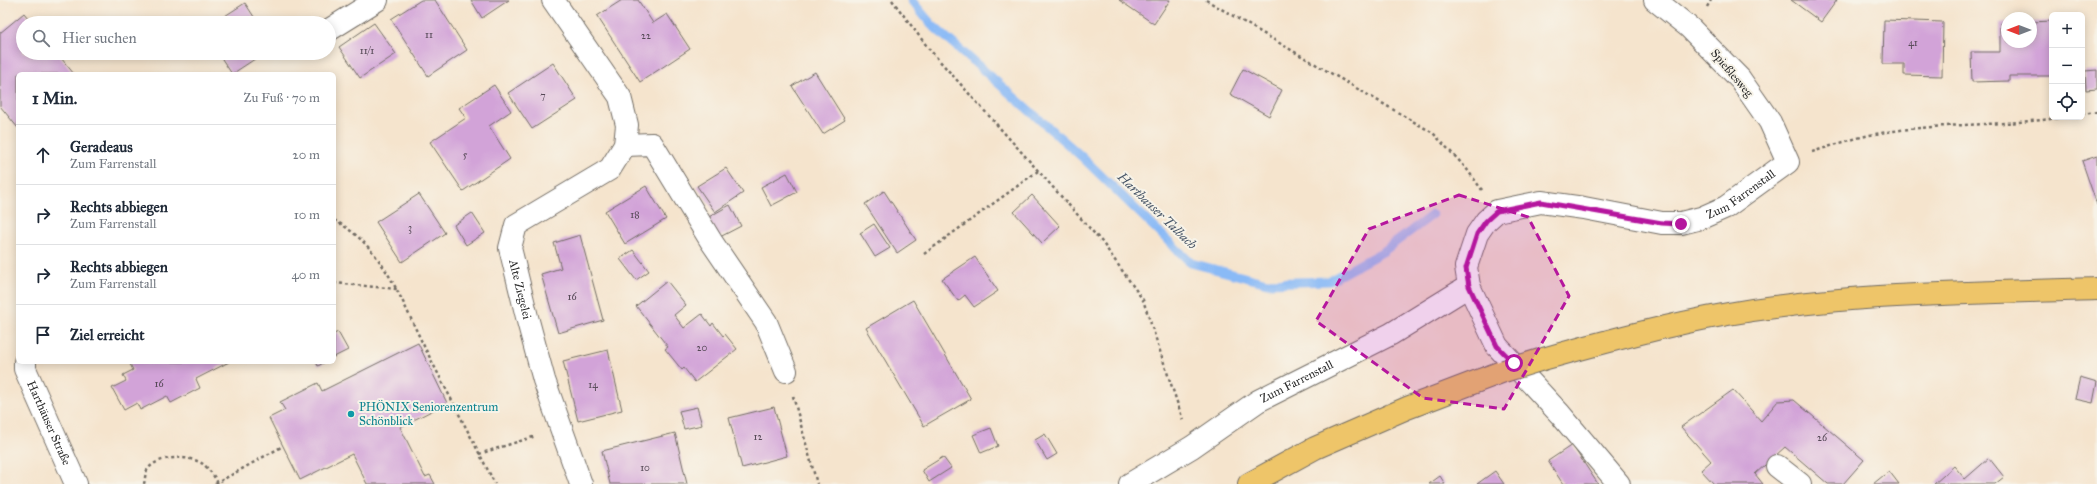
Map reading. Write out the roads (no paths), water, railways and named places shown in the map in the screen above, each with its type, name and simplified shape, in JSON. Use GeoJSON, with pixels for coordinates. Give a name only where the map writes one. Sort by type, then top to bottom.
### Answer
{"type":"FeatureCollection","features":[{"type":"Feature","properties":{"kind":"main road"},"geometry":{"type":"LineString","coordinates":[[1249,484],[1315,448],[1407,408],[1509,367],[1674,325],[1729,314],[1857,298],[2097,289]]}},
{"type":"Feature","properties":{"kind":"street"},"geometry":{"type":"LineString","coordinates":[[336,26],[377,0]]}},
{"type":"Feature","properties":{"kind":"street","name":"Alte Ziegelei"},"geometry":{"type":"LineString","coordinates":[[553,0],[620,97],[627,125],[625,145],[610,169],[516,225],[510,248],[544,380],[581,484]]}},
{"type":"Feature","properties":{"kind":"street","name":"Spießlesweg"},"geometry":{"type":"LineString","coordinates":[[1655,0],[1690,28],[1740,80],[1770,122],[1788,162]]}},
{"type":"Feature","properties":{"kind":"street"},"geometry":{"type":"LineString","coordinates":[[625,145],[652,144],[711,241],[766,322],[786,371]]}},
{"type":"Feature","properties":{"kind":"street","name":"Zum Farrenstall"},"geometry":{"type":"LineString","coordinates":[[1130,484],[1192,447],[1258,401],[1391,334],[1469,286],[1466,268],[1471,250],[1477,234],[1486,221],[1497,211],[1541,202],[1584,208],[1654,222],[1681,224],[1701,218],[1726,207],[1788,162]]}},
{"type":"Feature","properties":{"kind":"street"},"geometry":{"type":"LineString","coordinates":[[1469,286],[1497,346],[1509,367],[1620,484]]}},
{"type":"Feature","properties":{"kind":"street","name":"Harthäuser Straße"},"geometry":{"type":"LineString","coordinates":[[25,364],[25,369],[76,484]]}},
{"type":"Feature","properties":{"kind":"street"},"geometry":{"type":"LineString","coordinates":[[1777,466],[1800,484]]}},
{"type":"Feature","properties":{"kind":"waterway","name":"Harthauser Talbach"},"geometry":{"type":"LineString","coordinates":[[911,0],[932,25],[1081,156],[1191,263],[1267,283],[1329,281],[1384,251],[1432,215]]}},
{"type":"Feature","properties":{"kind":"place","name":"PHÖNIX Seniorenzentrum Schönblick"},"geometry":{"type":"Point","coordinates":[351,414]}}]}
